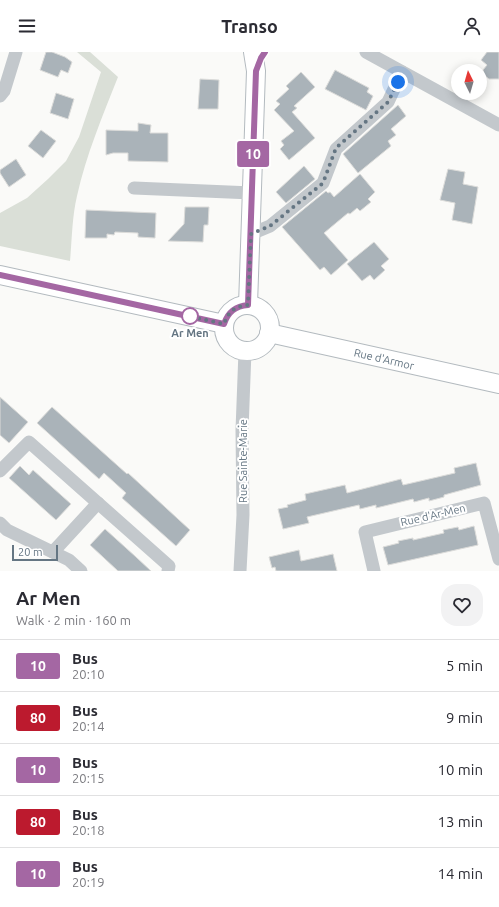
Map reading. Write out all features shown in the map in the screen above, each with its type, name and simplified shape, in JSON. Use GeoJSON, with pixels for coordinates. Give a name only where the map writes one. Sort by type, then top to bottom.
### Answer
{"type":"FeatureCollection","features":[{"type":"Feature","properties":{"kind":"main road"},"geometry":{"type":"LineString","coordinates":[[248,305],[256,71],[253,52]]}},
{"type":"Feature","properties":{"kind":"main road"},"geometry":{"type":"LineString","coordinates":[[256,71],[265,52]]}},
{"type":"Feature","properties":{"kind":"main road"},"geometry":{"type":"LineString","coordinates":[[0,275],[224,324]]}},
{"type":"Feature","properties":{"kind":"main road"},"geometry":{"type":"LineString","coordinates":[[248,305],[263,311],[270,325],[267,339],[258,348],[245,351],[231,345],[226,339],[224,324],[230,312],[235,308],[248,305]]}},
{"type":"Feature","properties":{"kind":"main road","name":"Rue d'Armor"},"geometry":{"type":"LineString","coordinates":[[269,333],[499,384]]}},
{"type":"Feature","properties":{"kind":"street"},"geometry":{"type":"LineString","coordinates":[[0,96],[4,91],[16,52]]}},
{"type":"Feature","properties":{"kind":"street"},"geometry":{"type":"LineString","coordinates":[[366,52],[499,125]]}},
{"type":"Feature","properties":{"kind":"street"},"geometry":{"type":"LineString","coordinates":[[251,234],[270,226],[323,183],[336,148],[388,102],[402,72]]}},
{"type":"Feature","properties":{"kind":"street"},"geometry":{"type":"LineString","coordinates":[[134,188],[252,193]]}},
{"type":"Feature","properties":{"kind":"street","name":"Rue Sainte-Marie"},"geometry":{"type":"LineString","coordinates":[[240,571],[243,515],[242,430],[245,351]]}},
{"type":"Feature","properties":{"kind":"street"},"geometry":{"type":"LineString","coordinates":[[0,471],[29,442],[169,566],[168,571]]}},
{"type":"Feature","properties":{"kind":"street"},"geometry":{"type":"LineString","coordinates":[[53,552],[98,503]]}},
{"type":"Feature","properties":{"kind":"street","name":"Rue d'Ar-Men"},"geometry":{"type":"LineString","coordinates":[[374,571],[365,532],[484,503],[499,559]]}},
{"type":"Feature","properties":{"kind":"street"},"geometry":{"type":"LineString","coordinates":[[0,523],[7,530],[69,560],[81,571]]}},
{"type":"Feature","properties":{"kind":"shaded area"},"geometry":{"type":"Polygon","coordinates":[[[77,52],[90,52],[118,77],[85,165],[74,212],[70,261],[0,246],[0,213],[27,198],[48,179],[66,161],[79,137],[101,72],[77,52]]]}},
{"type":"Feature","properties":{"kind":"building"},"geometry":{"type":"Polygon","coordinates":[[[46,52],[52,52],[65,57],[72,62],[68,73],[61,70],[58,77],[40,70],[46,52]]]}},
{"type":"Feature","properties":{"kind":"building"},"geometry":{"type":"Polygon","coordinates":[[[487,52],[499,52],[499,79],[489,79],[487,77],[487,64],[481,60],[487,52]]]}},
{"type":"Feature","properties":{"kind":"building"},"geometry":{"type":"Polygon","coordinates":[[[335,70],[369,88],[367,92],[373,96],[366,110],[325,89],[335,70]]]}},
{"type":"Feature","properties":{"kind":"building"},"geometry":{"type":"Polygon","coordinates":[[[301,72],[315,87],[294,106],[297,108],[292,112],[315,138],[289,160],[280,149],[284,145],[281,141],[294,131],[274,110],[280,104],[276,101],[289,89],[286,86],[301,72]]]}},
{"type":"Feature","properties":{"kind":"building"},"geometry":{"type":"Polygon","coordinates":[[[200,79],[219,80],[218,109],[198,109],[200,79]]]}},
{"type":"Feature","properties":{"kind":"building"},"geometry":{"type":"Polygon","coordinates":[[[56,93],[74,99],[68,119],[50,113],[56,93]]]}},
{"type":"Feature","properties":{"kind":"building"},"geometry":{"type":"Polygon","coordinates":[[[398,105],[406,116],[391,129],[396,135],[388,141],[391,146],[358,173],[343,154],[398,105]]]}},
{"type":"Feature","properties":{"kind":"building"},"geometry":{"type":"Polygon","coordinates":[[[138,123],[151,125],[150,133],[168,133],[168,162],[128,161],[128,153],[113,153],[106,155],[106,130],[138,131],[138,123]]]}},
{"type":"Feature","properties":{"kind":"building"},"geometry":{"type":"Polygon","coordinates":[[[41,130],[56,141],[43,158],[28,146],[41,130]]]}},
{"type":"Feature","properties":{"kind":"building"},"geometry":{"type":"Polygon","coordinates":[[[16,159],[26,175],[9,187],[0,173],[0,170],[16,159]]]}},
{"type":"Feature","properties":{"kind":"building"},"geometry":{"type":"Polygon","coordinates":[[[304,166],[315,179],[286,203],[276,192],[304,166]]]}},
{"type":"Feature","properties":{"kind":"building"},"geometry":{"type":"Polygon","coordinates":[[[448,169],[465,172],[463,184],[478,187],[472,224],[452,220],[455,203],[440,200],[448,169]]]}},
{"type":"Feature","properties":{"kind":"building"},"geometry":{"type":"Polygon","coordinates":[[[360,174],[375,192],[368,199],[371,202],[360,211],[357,208],[350,214],[348,213],[324,233],[348,260],[331,275],[324,267],[320,270],[282,227],[326,191],[328,193],[330,192],[334,197],[360,174]]]}},
{"type":"Feature","properties":{"kind":"building"},"geometry":{"type":"Polygon","coordinates":[[[185,207],[209,207],[208,225],[204,225],[203,242],[168,241],[184,224],[185,207]]]}},
{"type":"Feature","properties":{"kind":"building"},"geometry":{"type":"Polygon","coordinates":[[[86,210],[156,213],[155,238],[138,237],[138,233],[115,232],[114,235],[107,234],[107,238],[85,238],[86,210]]]}},
{"type":"Feature","properties":{"kind":"building"},"geometry":{"type":"Polygon","coordinates":[[[374,242],[389,259],[381,266],[385,270],[374,280],[370,275],[362,281],[347,264],[374,242]]]}},
{"type":"Feature","properties":{"kind":"building"},"geometry":{"type":"Polygon","coordinates":[[[0,397],[28,422],[9,443],[0,435],[0,397]]]}},
{"type":"Feature","properties":{"kind":"building"},"geometry":{"type":"Polygon","coordinates":[[[52,407],[127,474],[128,473],[190,530],[176,546],[122,498],[126,493],[104,473],[99,479],[37,423],[52,407]]]}},
{"type":"Feature","properties":{"kind":"building"},"geometry":{"type":"Polygon","coordinates":[[[476,463],[481,485],[444,495],[444,497],[429,501],[429,498],[414,502],[413,499],[376,508],[376,505],[360,509],[359,505],[307,517],[309,523],[283,529],[278,509],[306,500],[305,494],[345,485],[347,493],[401,479],[403,485],[455,473],[454,468],[476,463]]]}},
{"type":"Feature","properties":{"kind":"building"},"geometry":{"type":"Polygon","coordinates":[[[20,466],[29,475],[33,470],[71,504],[56,520],[9,478],[20,466]]]}},
{"type":"Feature","properties":{"kind":"building"},"geometry":{"type":"Polygon","coordinates":[[[474,526],[478,545],[388,565],[383,547],[399,543],[398,541],[413,538],[413,540],[444,533],[443,530],[458,527],[459,530],[474,526]]]}},
{"type":"Feature","properties":{"kind":"building"},"geometry":{"type":"Polygon","coordinates":[[[105,529],[151,571],[118,571],[90,545],[105,529]]]}},
{"type":"Feature","properties":{"kind":"building"},"geometry":{"type":"Polygon","coordinates":[[[299,550],[301,561],[333,554],[337,571],[276,571],[275,567],[272,568],[269,557],[299,550]]]}},
{"type":"Feature","properties":{"kind":"bus line","name":"10"},"geometry":{"type":"LineString","coordinates":[[0,275],[224,324],[230,312],[235,308],[248,305],[256,71],[265,52]]}},
{"type":"Feature","properties":{"kind":"place","name":"Ar Men"},"geometry":{"type":"Point","coordinates":[190,316]}},
{"type":"Feature","properties":{"kind":"route"},"geometry":{"type":"LineString","coordinates":[[190,316],[184,315],[224,324],[230,312],[235,308],[248,305],[251,234],[270,226],[323,183],[336,148],[388,102],[398,82]]}}]}
